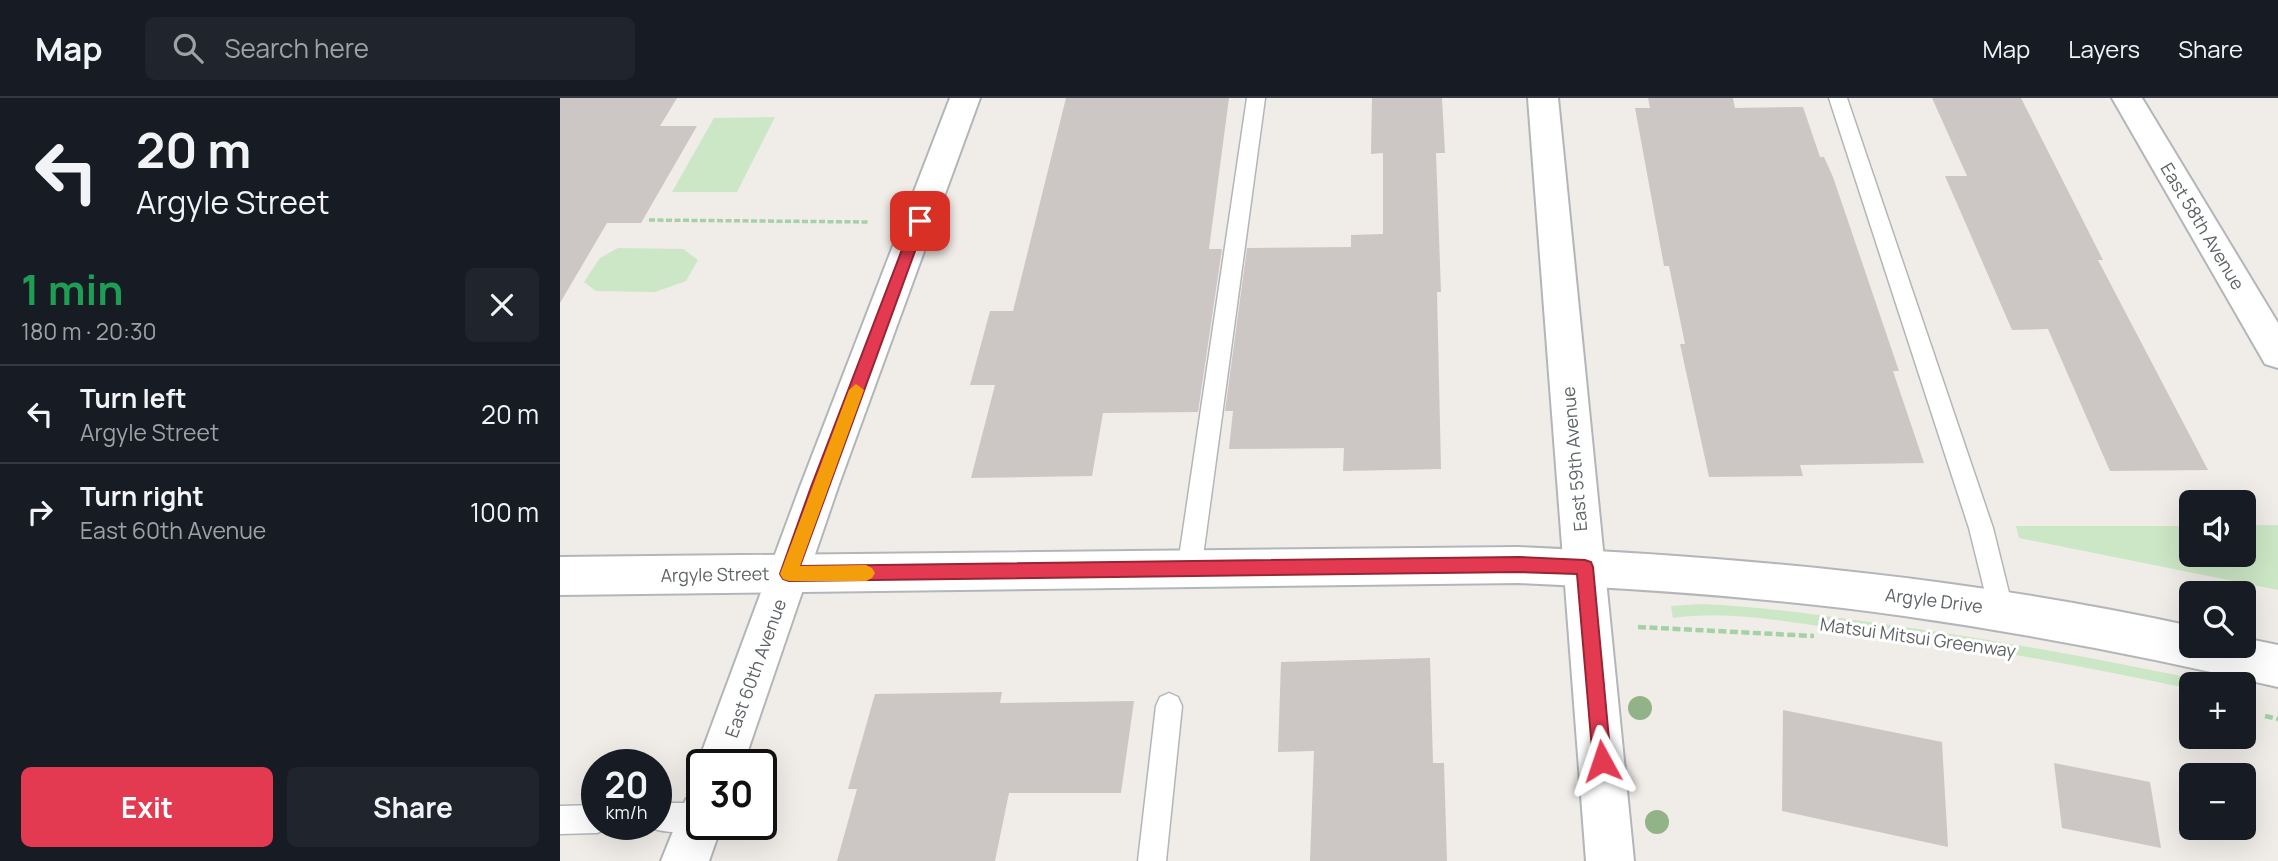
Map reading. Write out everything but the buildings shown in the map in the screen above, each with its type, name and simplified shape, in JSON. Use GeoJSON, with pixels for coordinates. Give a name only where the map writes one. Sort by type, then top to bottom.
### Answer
{"type":"FeatureCollection","features":[{"type":"Feature","properties":{"kind":"street","name":"East 60th Avenue"},"geometry":{"type":"LineString","coordinates":[[726,749],[965,98]]}},
{"type":"Feature","properties":{"kind":"street","name":"East 59th Avenue"},"geometry":{"type":"LineString","coordinates":[[1543,98],[1610,861]]}},
{"type":"Feature","properties":{"kind":"street","name":"East 58th Avenue"},"geometry":{"type":"LineString","coordinates":[[2127,98],[2278,354]]}},
{"type":"Feature","properties":{"kind":"street","name":"Argyle Street"},"geometry":{"type":"LineString","coordinates":[[560,576],[1189,571],[1519,565],[1585,567]]}},
{"type":"Feature","properties":{"kind":"street","name":"Argyle Drive"},"geometry":{"type":"LineString","coordinates":[[1585,567],[1679,572],[1809,584],[2001,609],[2208,649],[2278,666]]}},
{"type":"Feature","properties":{"kind":"street"},"geometry":{"type":"LineString","coordinates":[[685,861],[692,840]]}},
{"type":"Feature","properties":{"kind":"lane"},"geometry":{"type":"LineString","coordinates":[[1189,571],[1256,98]]}},
{"type":"Feature","properties":{"kind":"lane"},"geometry":{"type":"LineString","coordinates":[[1838,98],[1981,528],[2001,609]]}},
{"type":"Feature","properties":{"kind":"lane"},"geometry":{"type":"LineString","coordinates":[[1153,861],[1169,706]]}},
{"type":"Feature","properties":{"kind":"lane"},"geometry":{"type":"LineString","coordinates":[[560,820],[581,819]]}},
{"type":"Feature","properties":{"kind":"path"},"geometry":{"type":"LineString","coordinates":[[649,220],[868,222]]}},
{"type":"Feature","properties":{"kind":"path","name":"Matsui Mitsui Greenway"},"geometry":{"type":"LineString","coordinates":[[1638,627],[1828,637]]}},
{"type":"Feature","properties":{"kind":"green space"},"geometry":{"type":"Polygon","coordinates":[[[775,117],[737,192],[672,192],[714,118],[775,117]]]}},
{"type":"Feature","properties":{"kind":"green space"},"geometry":{"type":"Polygon","coordinates":[[[618,248],[683,249],[698,260],[686,281],[655,292],[596,291],[584,282],[600,258],[618,248]]]}},
{"type":"Feature","properties":{"kind":"green space"},"geometry":{"type":"Polygon","coordinates":[[[2256,525],[2278,525],[2278,590],[2256,586],[2256,581],[2233,581],[2019,538],[2016,526],[2179,526],[2179,567],[2256,567],[2256,525]]]}},
{"type":"Feature","properties":{"kind":"green space"},"geometry":{"type":"Polygon","coordinates":[[[1702,604],[1782,611],[1951,634],[2179,676],[2179,687],[2057,662],[1922,640],[1733,616],[1673,618],[1671,606],[1702,604]]]}},
{"type":"Feature","properties":{"kind":"slow traffic"},"geometry":{"type":"LineString","coordinates":[[856,390],[789,574],[866,573]]}},
{"type":"Feature","properties":{"kind":"route"},"geometry":{"type":"LineString","coordinates":[[920,221],[819,487],[789,574],[1519,565],[1585,567],[1602,761]]}}]}
